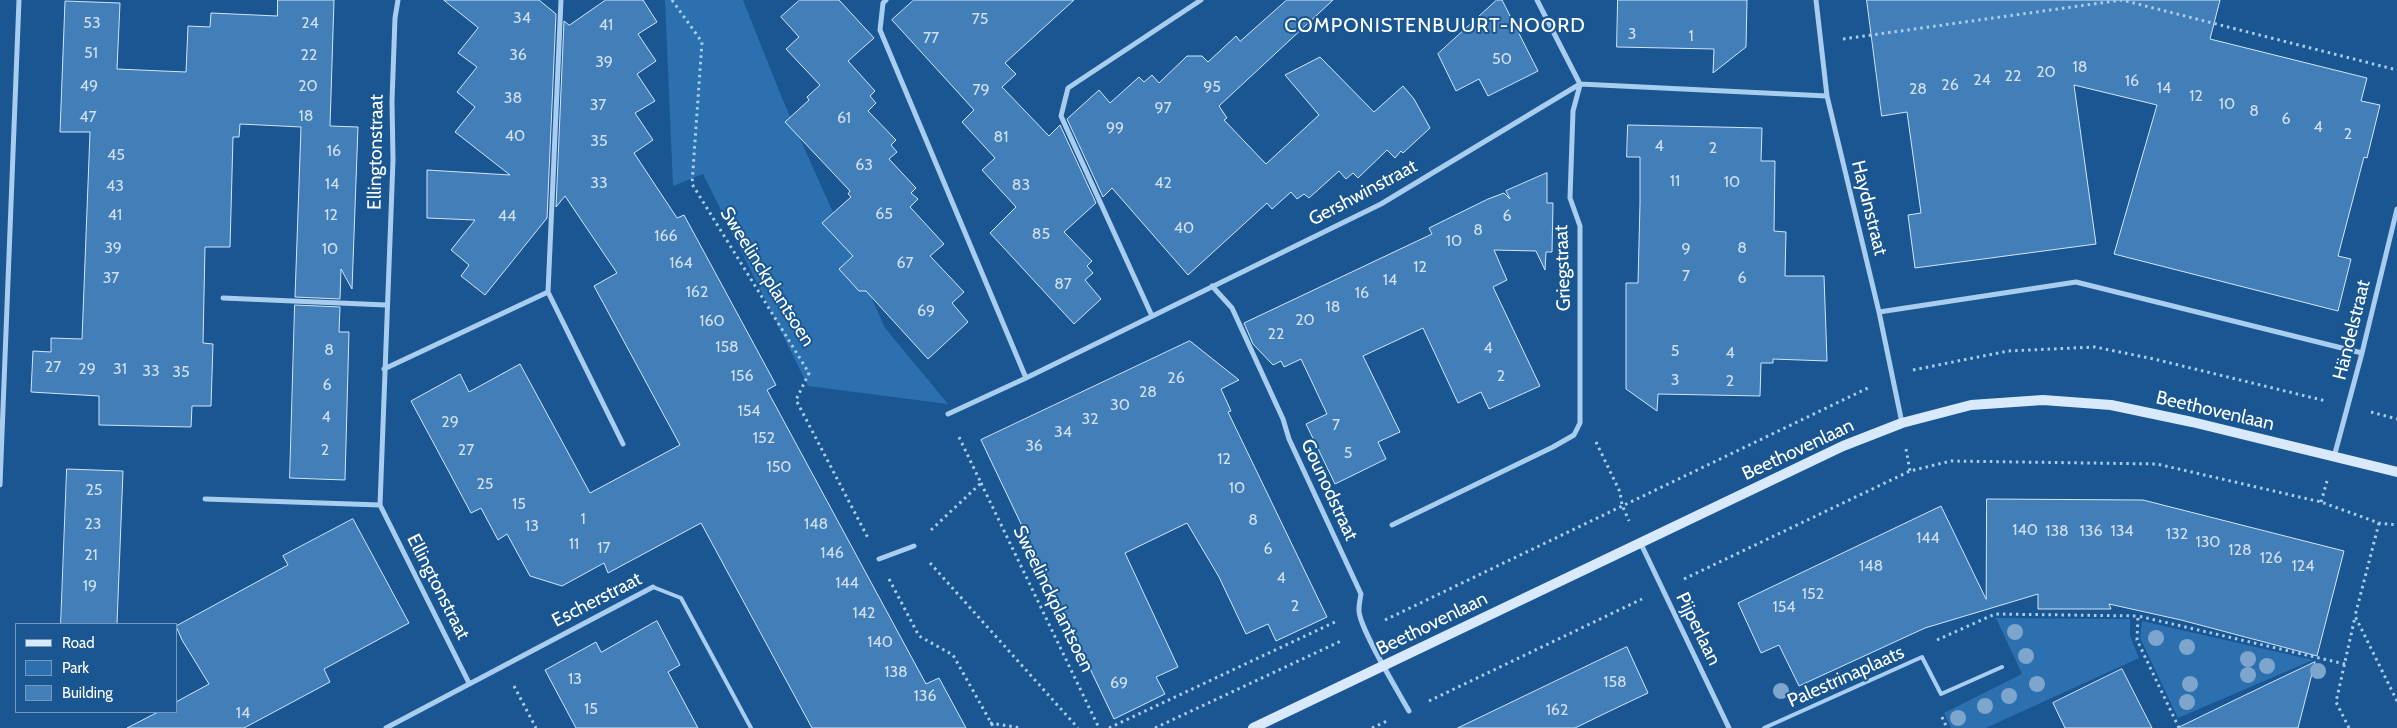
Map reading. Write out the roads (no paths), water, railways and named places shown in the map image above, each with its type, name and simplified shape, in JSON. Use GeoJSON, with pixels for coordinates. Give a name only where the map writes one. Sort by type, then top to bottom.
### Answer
{"type":"FeatureCollection","features":[{"type":"Feature","properties":{"kind":"street"},"geometry":{"type":"LineString","coordinates":[[0,485],[19,0]]}},
{"type":"Feature","properties":{"kind":"street","name":"Ellingtonstraat"},"geometry":{"type":"LineString","coordinates":[[398,0],[392,102],[393,160],[386,305],[380,505],[469,683]]}},
{"type":"Feature","properties":{"kind":"street"},"geometry":{"type":"LineString","coordinates":[[561,0],[548,292],[623,444]]}},
{"type":"Feature","properties":{"kind":"street"},"geometry":{"type":"LineString","coordinates":[[886,0],[883,3],[880,30],[1026,378]]}},
{"type":"Feature","properties":{"kind":"street"},"geometry":{"type":"LineString","coordinates":[[1152,316],[1061,116],[1068,88],[1202,0]]}},
{"type":"Feature","properties":{"kind":"street"},"geometry":{"type":"LineString","coordinates":[[1537,0],[1580,84],[1827,96]]}},
{"type":"Feature","properties":{"kind":"street","name":"Haydnstraat"},"geometry":{"type":"LineString","coordinates":[[1816,0],[1827,96],[1879,312],[1902,422]]}},
{"type":"Feature","properties":{"kind":"street","name":"Gershwinstraat"},"geometry":{"type":"LineString","coordinates":[[948,414],[1026,378],[1381,204],[1580,84]]}},
{"type":"Feature","properties":{"kind":"street","name":"Griegstraat"},"geometry":{"type":"LineString","coordinates":[[1392,525],[1553,447],[1574,435],[1580,422],[1580,226],[1570,198],[1573,111],[1580,84]]}},
{"type":"Feature","properties":{"kind":"street","name":"Händelstraat"},"geometry":{"type":"LineString","coordinates":[[2334,457],[2362,354],[2397,209]]}},
{"type":"Feature","properties":{"kind":"street"},"geometry":{"type":"LineString","coordinates":[[1879,312],[2076,282],[2362,354]]}},
{"type":"Feature","properties":{"kind":"street","name":"Gounodstraat"},"geometry":{"type":"LineString","coordinates":[[1212,286],[1232,308],[1283,419],[1288,439],[1361,594],[1358,611],[1384,667]]}},
{"type":"Feature","properties":{"kind":"street"},"geometry":{"type":"LineString","coordinates":[[384,369],[548,292]]}},
{"type":"Feature","properties":{"kind":"street"},"geometry":{"type":"LineString","coordinates":[[223,298],[386,305]]}},
{"type":"Feature","properties":{"kind":"street","name":"Beethovenlaan"},"geometry":{"type":"LineString","coordinates":[[1253,728],[1843,446],[1902,422],[1971,405],[2043,400],[2110,405],[2192,422],[2397,472]]}},
{"type":"Feature","properties":{"kind":"street"},"geometry":{"type":"LineString","coordinates":[[205,499],[380,505]]}},
{"type":"Feature","properties":{"kind":"street","name":"Pijperlaan"},"geometry":{"type":"LineString","coordinates":[[1641,544],[1729,728]]}},
{"type":"Feature","properties":{"kind":"street"},"geometry":{"type":"LineString","coordinates":[[879,559],[914,546]]}},
{"type":"Feature","properties":{"kind":"street","name":"Escherstraat"},"geometry":{"type":"LineString","coordinates":[[386,728],[653,587]]}},
{"type":"Feature","properties":{"kind":"street"},"geometry":{"type":"LineString","coordinates":[[1384,667],[1409,711]]}},
{"type":"Feature","properties":{"kind":"lane","name":"Escherstraat"},"geometry":{"type":"LineString","coordinates":[[653,587],[681,598],[751,728]]}},
{"type":"Feature","properties":{"kind":"lane","name":"Palestrinaplaats"},"geometry":{"type":"LineString","coordinates":[[1764,728],[1922,657],[1941,694],[2002,667]]}},
{"type":"Feature","properties":{"kind":"district","name":"COMPONISTENBUURT-NOORD"},"geometry":{"type":"Point","coordinates":[1435,26]}}]}
